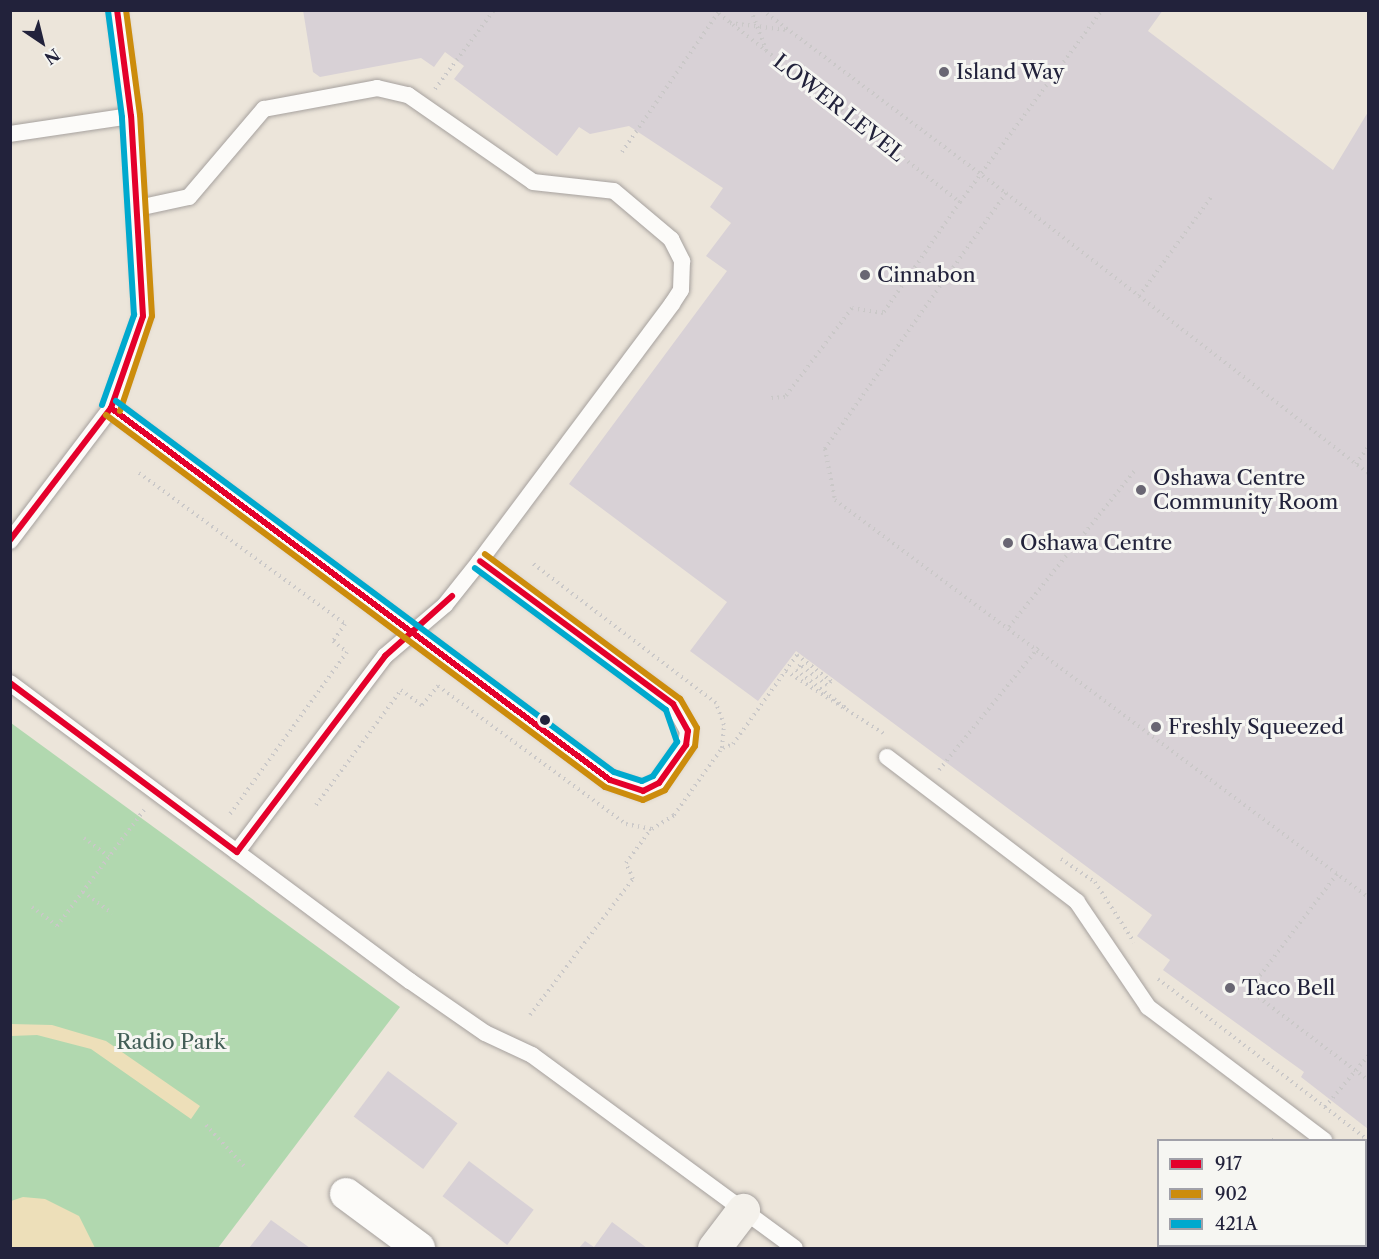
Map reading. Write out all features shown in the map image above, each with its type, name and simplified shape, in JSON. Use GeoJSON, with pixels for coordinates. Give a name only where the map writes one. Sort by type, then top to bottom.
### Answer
{"type":"FeatureCollection","features":[{"type":"Feature","properties":{"kind":"street"},"geometry":{"type":"LineString","coordinates":[[346,1194],[419,1248]]}},
{"type":"Feature","properties":{"kind":"street"},"geometry":{"type":"LineString","coordinates":[[714,1248],[743,1210]]}},
{"type":"Feature","properties":{"kind":"lane"},"geometry":{"type":"LineString","coordinates":[[10,541],[111,408],[143,316],[131,116],[117,10]]}},
{"type":"Feature","properties":{"kind":"lane"},"geometry":{"type":"LineString","coordinates":[[138,208],[189,197],[264,109],[377,88],[408,95],[533,182],[600,185],[662,230],[682,261],[681,290],[480,561],[445,605],[385,656],[237,852]]}},
{"type":"Feature","properties":{"kind":"lane"},"geometry":{"type":"LineString","coordinates":[[10,134],[131,116]]}},
{"type":"Feature","properties":{"kind":"lane"},"geometry":{"type":"LineString","coordinates":[[111,408],[610,780],[643,791],[659,783],[686,745],[683,717],[480,561]]}},
{"type":"Feature","properties":{"kind":"lane"},"geometry":{"type":"LineString","coordinates":[[10,683],[473,1026],[532,1054],[795,1248]]}},
{"type":"Feature","properties":{"kind":"lane"},"geometry":{"type":"LineString","coordinates":[[887,757],[1077,903],[1148,1007],[1319,1139]]}},
{"type":"Feature","properties":{"kind":"path"},"geometry":{"type":"LineString","coordinates":[[435,90],[495,10]]}},
{"type":"Feature","properties":{"kind":"path"},"geometry":{"type":"LineString","coordinates":[[750,10],[766,51]]}},
{"type":"Feature","properties":{"kind":"path"},"geometry":{"type":"LineString","coordinates":[[762,10],[1006,193],[1368,473]]}},
{"type":"Feature","properties":{"kind":"path"},"geometry":{"type":"LineString","coordinates":[[771,398],[785,397],[852,308],[883,313],[960,202],[1102,10]]}},
{"type":"Feature","properties":{"kind":"path","name":"LOWER LEVEL"},"geometry":{"type":"LineString","coordinates":[[622,152],[717,12],[960,202]]}},
{"type":"Feature","properties":{"kind":"path"},"geometry":{"type":"LineString","coordinates":[[730,23],[789,30]]}},
{"type":"Feature","properties":{"kind":"path"},"geometry":{"type":"LineString","coordinates":[[1006,193],[825,449],[835,500],[1039,647],[1368,897]]}},
{"type":"Feature","properties":{"kind":"path"},"geometry":{"type":"LineString","coordinates":[[1139,296],[1212,196]]}},
{"type":"Feature","properties":{"kind":"path"},"geometry":{"type":"LineString","coordinates":[[1356,464],[1368,447]]}},
{"type":"Feature","properties":{"kind":"path"},"geometry":{"type":"LineString","coordinates":[[1009,627],[1136,469]]}},
{"type":"Feature","properties":{"kind":"path"},"geometry":{"type":"LineString","coordinates":[[139,473],[345,624],[333,641],[347,652],[228,817]]}},
{"type":"Feature","properties":{"kind":"path"},"geometry":{"type":"LineString","coordinates":[[531,562],[708,694]]}},
{"type":"Feature","properties":{"kind":"path"},"geometry":{"type":"LineString","coordinates":[[938,772],[1039,647]]}},
{"type":"Feature","properties":{"kind":"path"},"geometry":{"type":"LineString","coordinates":[[723,748],[733,744],[797,655],[831,681],[827,685],[800,665],[796,670],[851,712],[823,698],[786,671]]}},
{"type":"Feature","properties":{"kind":"path"},"geometry":{"type":"LineString","coordinates":[[316,805],[401,690],[422,705],[438,686],[626,824]]}},
{"type":"Feature","properties":{"kind":"path"},"geometry":{"type":"LineString","coordinates":[[32,907],[57,926],[145,809]]}},
{"type":"Feature","properties":{"kind":"path"},"geometry":{"type":"LineString","coordinates":[[530,1015],[633,879],[626,864],[652,829]]}},
{"type":"Feature","properties":{"kind":"path"},"geometry":{"type":"LineString","coordinates":[[84,838],[109,857]]}},
{"type":"Feature","properties":{"kind":"path"},"geometry":{"type":"LineString","coordinates":[[1336,873],[1249,990],[1368,1080]]}},
{"type":"Feature","properties":{"kind":"path"},"geometry":{"type":"LineString","coordinates":[[83,892],[112,913]]}},
{"type":"Feature","properties":{"kind":"path"},"geometry":{"type":"LineString","coordinates":[[1325,1107],[1368,1056]]}},
{"type":"Feature","properties":{"kind":"path"},"geometry":{"type":"LineString","coordinates":[[206,1125],[244,1166]]}},
{"type":"Feature","properties":{"kind":"green space","name":"Radio Park"},"geometry":{"type":"Polygon","coordinates":[[[11,723],[400,1007],[218,1248],[11,1248],[11,723]]]}},
{"type":"Feature","properties":{"kind":"sand"},"geometry":{"type":"Polygon","coordinates":[[[11,1024],[52,1025],[106,1041],[200,1106],[191,1119],[91,1049],[37,1035],[11,1036],[11,1024]]]}},
{"type":"Feature","properties":{"kind":"sand"},"geometry":{"type":"Polygon","coordinates":[[[23,1197],[45,1199],[79,1216],[95,1248],[11,1248],[11,1201],[23,1197]]]}},
{"type":"Feature","properties":{"kind":"building","name":"Oshawa Centre"},"geometry":{"type":"Polygon","coordinates":[[[303,10],[1163,10],[1148,31],[1333,170],[1368,112],[1368,1129],[1301,1077],[1304,1072],[1163,970],[1170,960],[1137,936],[1152,915],[796,651],[758,701],[690,651],[727,602],[569,484],[727,271],[706,256],[731,223],[710,207],[723,188],[629,126],[590,134],[579,127],[557,156],[454,79],[464,66],[445,52],[434,67],[421,58],[320,77],[313,72],[303,10]]]}},
{"type":"Feature","properties":{"kind":"building"},"geometry":{"type":"Polygon","coordinates":[[[388,1071],[457,1123],[423,1169],[354,1117],[388,1071]]]}},
{"type":"Feature","properties":{"kind":"building"},"geometry":{"type":"Polygon","coordinates":[[[469,1161],[534,1210],[507,1245],[443,1196],[469,1161]]]}},
{"type":"Feature","properties":{"kind":"building"},"geometry":{"type":"Polygon","coordinates":[[[271,1220],[310,1248],[249,1248],[271,1220]]]}},
{"type":"Feature","properties":{"kind":"building"},"geometry":{"type":"Polygon","coordinates":[[[612,1222],[647,1248],[579,1248],[585,1241],[594,1247],[612,1222]]]}},
{"type":"Feature","properties":{"kind":"transit line","name":"917"},"geometry":{"type":"LineString","coordinates":[[10,540],[111,408],[143,316],[131,116],[117,10]]}},
{"type":"Feature","properties":{"kind":"transit line","name":"902"},"geometry":{"type":"LineString","coordinates":[[120,411],[152,316],[140,115],[126,10]]}},
{"type":"Feature","properties":{"kind":"transit line","name":"421A"},"geometry":{"type":"LineString","coordinates":[[102,405],[134,315],[122,117],[108,11]]}},
{"type":"Feature","properties":{"kind":"transit line","name":"421A"},"geometry":{"type":"LineString","coordinates":[[116,401],[614,772],[642,781],[653,776],[677,742],[666,710],[475,568]]}},
{"type":"Feature","properties":{"kind":"transit line","name":"917"},"geometry":{"type":"LineString","coordinates":[[111,408],[610,780],[643,791],[659,783],[686,745],[688,731],[673,704],[480,561]]}},
{"type":"Feature","properties":{"kind":"transit line","name":"902"},"geometry":{"type":"LineString","coordinates":[[106,415],[605,787],[643,800],[665,790],[695,746],[697,728],[680,699],[485,554]]}},
{"type":"Feature","properties":{"kind":"transit line","name":"917"},"geometry":{"type":"LineString","coordinates":[[10,683],[237,852],[385,656],[452,596]]}},
{"type":"Feature","properties":{"kind":"place","name":"Island Way"},"geometry":{"type":"Point","coordinates":[944,72]}},
{"type":"Feature","properties":{"kind":"place","name":"Cinnabon"},"geometry":{"type":"Point","coordinates":[865,275]}},
{"type":"Feature","properties":{"kind":"place","name":"Oshawa Centre Community Room"},"geometry":{"type":"Point","coordinates":[1141,490]}},
{"type":"Feature","properties":{"kind":"place","name":"Oshawa Centre"},"geometry":{"type":"Point","coordinates":[1008,543]}},
{"type":"Feature","properties":{"kind":"place","name":"Freshly Squeezed"},"geometry":{"type":"Point","coordinates":[1156,727]}},
{"type":"Feature","properties":{"kind":"place","name":"Taco Bell"},"geometry":{"type":"Point","coordinates":[1230,988]}}]}
